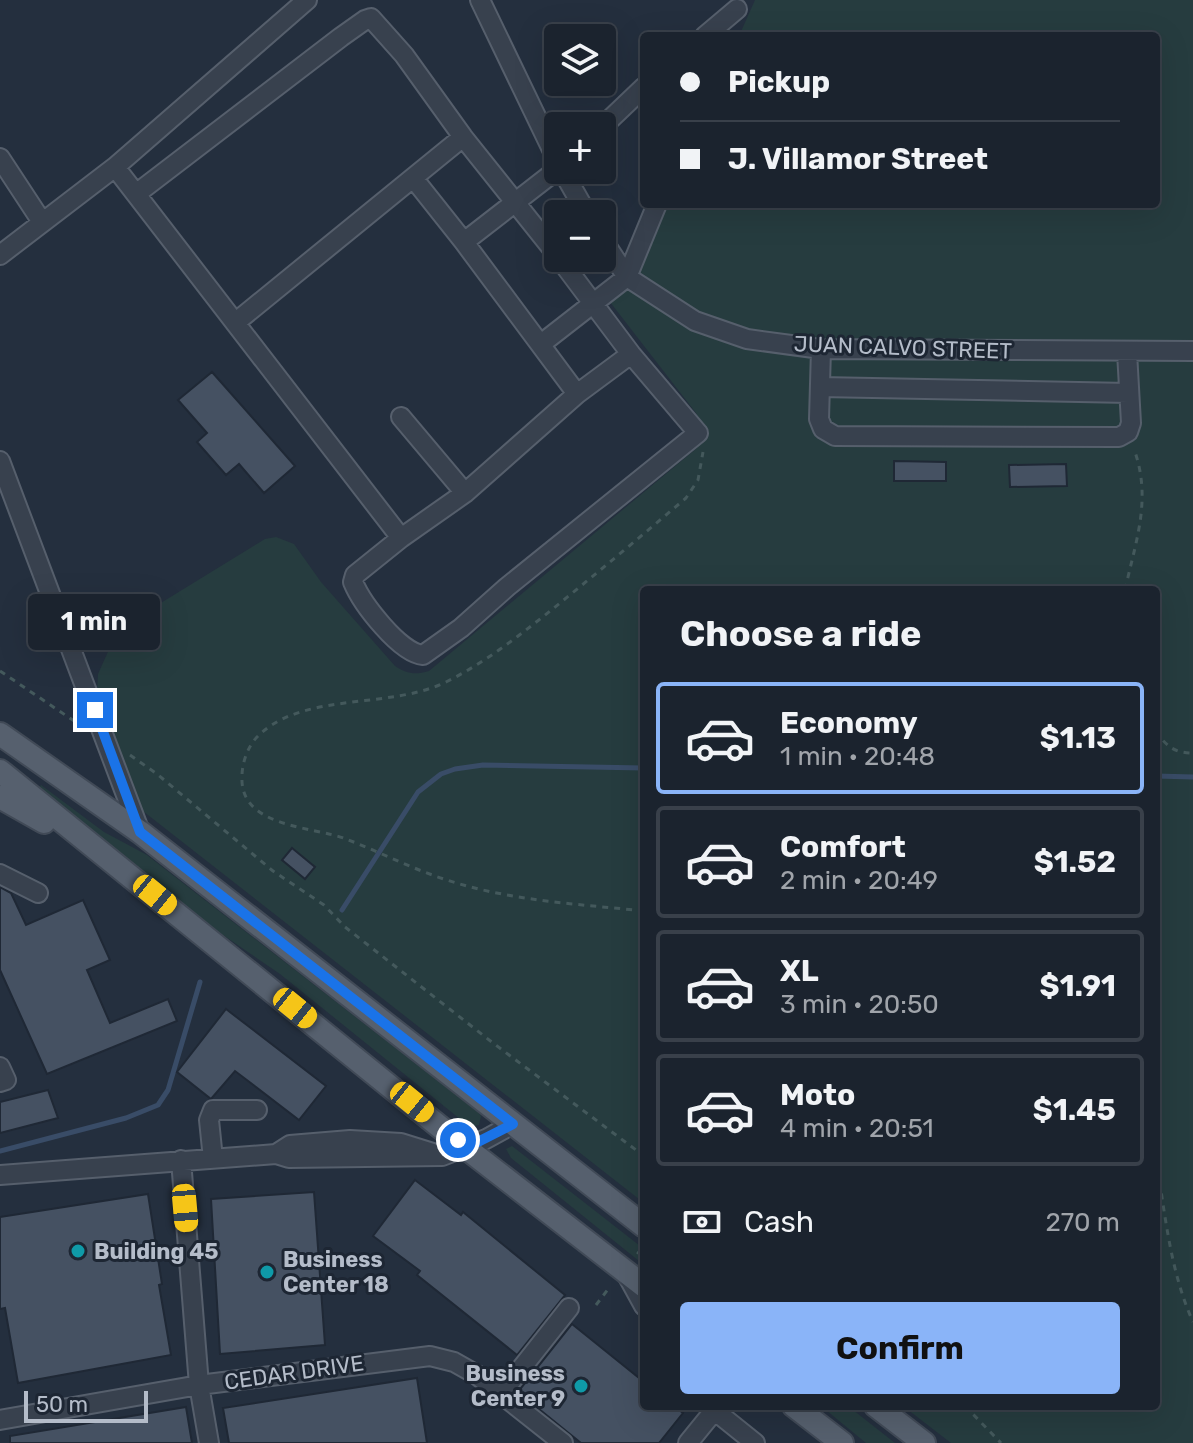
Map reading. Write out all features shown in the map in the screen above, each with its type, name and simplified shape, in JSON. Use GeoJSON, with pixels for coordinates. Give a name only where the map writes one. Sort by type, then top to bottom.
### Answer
{"type":"FeatureCollection","features":[{"type":"Feature","properties":{"kind":"main road"},"geometry":{"type":"LineString","coordinates":[[0,734],[140,832],[640,1223]]}},
{"type":"Feature","properties":{"kind":"main road"},"geometry":{"type":"LineString","coordinates":[[0,771],[466,1148],[630,1261],[640,1279]]}},
{"type":"Feature","properties":{"kind":"main road"},"geometry":{"type":"LineString","coordinates":[[0,797],[132,876]]}},
{"type":"Feature","properties":{"kind":"main road"},"geometry":{"type":"LineString","coordinates":[[799,1410],[842,1443]]}},
{"type":"Feature","properties":{"kind":"main road"},"geometry":{"type":"LineString","coordinates":[[881,1410],[924,1443]]}},
{"type":"Feature","properties":{"kind":"street"},"geometry":{"type":"LineString","coordinates":[[0,255],[115,167],[307,0]]}},
{"type":"Feature","properties":{"kind":"street"},"geometry":{"type":"LineString","coordinates":[[480,0],[544,133]]}},
{"type":"Feature","properties":{"kind":"street"},"geometry":{"type":"LineString","coordinates":[[709,32],[739,4]]}},
{"type":"Feature","properties":{"kind":"street"},"geometry":{"type":"LineString","coordinates":[[728,32],[739,4]]}},
{"type":"Feature","properties":{"kind":"street"},"geometry":{"type":"LineString","coordinates":[[136,194],[341,37],[371,18],[404,55],[463,137],[544,238]]}},
{"type":"Feature","properties":{"kind":"street"},"geometry":{"type":"LineString","coordinates":[[616,114],[640,91]]}},
{"type":"Feature","properties":{"kind":"street"},"geometry":{"type":"LineString","coordinates":[[236,322],[463,137]]}},
{"type":"Feature","properties":{"kind":"street"},"geometry":{"type":"LineString","coordinates":[[0,158],[42,222]]}},
{"type":"Feature","properties":{"kind":"street"},"geometry":{"type":"LineString","coordinates":[[115,167],[401,538]]}},
{"type":"Feature","properties":{"kind":"street"},"geometry":{"type":"LineString","coordinates":[[414,179],[577,394]]}},
{"type":"Feature","properties":{"kind":"street"},"geometry":{"type":"LineString","coordinates":[[464,242],[544,181]]}},
{"type":"Feature","properties":{"kind":"street"},"geometry":{"type":"LineString","coordinates":[[541,344],[627,277],[655,208]]}},
{"type":"Feature","properties":{"kind":"street","name":"JUAN CALVO STREET"},"geometry":{"type":"LineString","coordinates":[[616,260],[627,277],[695,321],[747,339],[821,349],[1193,351]]}},
{"type":"Feature","properties":{"kind":"street"},"geometry":{"type":"LineString","coordinates":[[570,272],[631,354],[698,433],[507,587],[461,628],[423,655],[407,651],[353,582],[355,575],[465,493],[577,394],[631,354]]}},
{"type":"Feature","properties":{"kind":"street"},"geometry":{"type":"LineString","coordinates":[[821,349],[819,419],[823,429],[835,436],[1119,437],[1128,432],[1131,423],[1127,352]]}},
{"type":"Feature","properties":{"kind":"street"},"geometry":{"type":"LineString","coordinates":[[820,387],[1129,393]]}},
{"type":"Feature","properties":{"kind":"street"},"geometry":{"type":"LineString","coordinates":[[401,417],[465,493]]}},
{"type":"Feature","properties":{"kind":"street"},"geometry":{"type":"LineString","coordinates":[[0,461],[140,832]]}},
{"type":"Feature","properties":{"kind":"street"},"geometry":{"type":"LineString","coordinates":[[0,874],[38,893]]}},
{"type":"Feature","properties":{"kind":"street"},"geometry":{"type":"LineString","coordinates":[[0,1067],[6,1080],[0,1082]]}},
{"type":"Feature","properties":{"kind":"street"},"geometry":{"type":"LineString","coordinates":[[213,1159],[209,1120],[213,1110],[257,1110]]}},
{"type":"Feature","properties":{"kind":"street"},"geometry":{"type":"LineString","coordinates":[[0,1175],[276,1154],[290,1145],[350,1140],[401,1143],[442,1156],[466,1148],[513,1124]]}},
{"type":"Feature","properties":{"kind":"street"},"geometry":{"type":"LineString","coordinates":[[181,1160],[199,1385],[209,1443]]}},
{"type":"Feature","properties":{"kind":"street"},"geometry":{"type":"LineString","coordinates":[[630,1261],[640,1293]]}},
{"type":"Feature","properties":{"kind":"street"},"geometry":{"type":"LineString","coordinates":[[501,1394],[569,1308]]}},
{"type":"Feature","properties":{"kind":"street","name":"CEDAR DRIVE"},"geometry":{"type":"LineString","coordinates":[[0,1420],[199,1385],[430,1356],[454,1362],[477,1375],[563,1443]]}},
{"type":"Feature","properties":{"kind":"street"},"geometry":{"type":"LineString","coordinates":[[688,1443],[711,1410]]}},
{"type":"Feature","properties":{"kind":"street"},"geometry":{"type":"LineString","coordinates":[[714,1410],[755,1443]]}},
{"type":"Feature","properties":{"kind":"path"},"geometry":{"type":"LineString","coordinates":[[1126,586],[1143,500],[1143,482],[1128,432]]}},
{"type":"Feature","properties":{"kind":"path"},"geometry":{"type":"LineString","coordinates":[[640,911],[524,899],[451,882],[387,858],[343,837],[286,824],[258,811],[242,785],[242,772],[255,739],[272,724],[296,713],[391,698],[445,683],[506,646],[686,498],[698,480],[703,463],[703,448],[698,433]]}},
{"type":"Feature","properties":{"kind":"path"},"geometry":{"type":"LineString","coordinates":[[0,671],[55,710],[106,739],[157,774],[273,871],[324,905],[345,927],[640,1153]]}},
{"type":"Feature","properties":{"kind":"path"},"geometry":{"type":"LineString","coordinates":[[1160,738],[1172,750],[1193,753]]}},
{"type":"Feature","properties":{"kind":"path"},"geometry":{"type":"LineString","coordinates":[[1160,1184],[1171,1254],[1182,1298],[1193,1322]]}},
{"type":"Feature","properties":{"kind":"path"},"geometry":{"type":"LineString","coordinates":[[630,1261],[640,1258]]}},
{"type":"Feature","properties":{"kind":"path"},"geometry":{"type":"LineString","coordinates":[[596,1305],[609,1288]]}},
{"type":"Feature","properties":{"kind":"path"},"geometry":{"type":"LineString","coordinates":[[969,1410],[1001,1443]]}},
{"type":"Feature","properties":{"kind":"green space"},"geometry":{"type":"Polygon","coordinates":[[[755,0],[1193,0],[1193,1443],[951,1443],[908,1410],[1160,1410],[1160,586],[640,586],[640,1200],[139,808],[97,694],[98,674],[111,645],[138,617],[265,539],[276,537],[294,544],[321,582],[395,666],[411,673],[429,671],[697,448],[701,430],[696,413],[610,302],[652,236],[664,208],[1160,208],[1160,32],[741,32],[755,0]]]}},
{"type":"Feature","properties":{"kind":"green space"},"geometry":{"type":"Polygon","coordinates":[[[41,785],[104,832],[147,855],[478,1112],[481,1116],[479,1125],[471,1127],[465,1123],[280,974],[220,933],[39,788],[41,785]]]}},
{"type":"Feature","properties":{"kind":"green space"},"geometry":{"type":"Polygon","coordinates":[[[512,1146],[640,1246],[640,1262],[511,1158],[506,1149],[512,1146]]]}},
{"type":"Feature","properties":{"kind":"green space"},"geometry":{"type":"Polygon","coordinates":[[[826,1410],[853,1410],[895,1443],[866,1443],[826,1410]]]}},
{"type":"Feature","properties":{"kind":"building"},"geometry":{"type":"Polygon","coordinates":[[[212,372],[295,466],[264,493],[239,464],[226,475],[197,442],[207,433],[178,400],[212,372]]]}},
{"type":"Feature","properties":{"kind":"building"},"geometry":{"type":"Polygon","coordinates":[[[894,461],[946,462],[946,481],[894,481],[894,461]]]}},
{"type":"Feature","properties":{"kind":"building"},"geometry":{"type":"Polygon","coordinates":[[[1066,464],[1067,486],[1010,487],[1009,465],[1066,464]]]}},
{"type":"Feature","properties":{"kind":"building"},"geometry":{"type":"Polygon","coordinates":[[[292,848],[315,867],[305,879],[282,860],[292,848]]]}},
{"type":"Feature","properties":{"kind":"building"},"geometry":{"type":"Polygon","coordinates":[[[0,887],[11,893],[26,925],[83,900],[110,960],[87,970],[110,1023],[168,999],[177,1021],[47,1074],[0,970],[0,887]]]}},
{"type":"Feature","properties":{"kind":"building"},"geometry":{"type":"Polygon","coordinates":[[[226,1009],[326,1086],[299,1120],[235,1071],[211,1099],[177,1072],[226,1009]]]}},
{"type":"Feature","properties":{"kind":"building"},"geometry":{"type":"Polygon","coordinates":[[[48,1090],[58,1118],[0,1133],[0,1102],[48,1090]]]}},
{"type":"Feature","properties":{"kind":"building"},"geometry":{"type":"Polygon","coordinates":[[[415,1180],[461,1215],[463,1212],[565,1295],[517,1355],[417,1275],[420,1271],[373,1236],[415,1180]]]}},
{"type":"Feature","properties":{"kind":"building","name":"Business Center 18"},"geometry":{"type":"Polygon","coordinates":[[[314,1192],[325,1345],[220,1354],[211,1199],[314,1192]]]}},
{"type":"Feature","properties":{"kind":"building"},"geometry":{"type":"Polygon","coordinates":[[[148,1194],[171,1355],[18,1383],[5,1308],[0,1309],[0,1217],[148,1194]]]}},
{"type":"Feature","properties":{"kind":"building","name":"Business Center 9"},"geometry":{"type":"Polygon","coordinates":[[[572,1324],[640,1379],[640,1410],[679,1410],[683,1413],[659,1443],[581,1443],[518,1392],[572,1324]]]}},
{"type":"Feature","properties":{"kind":"building"},"geometry":{"type":"Polygon","coordinates":[[[417,1378],[427,1443],[229,1443],[223,1408],[417,1378]]]}},
{"type":"Feature","properties":{"kind":"building"},"geometry":{"type":"Polygon","coordinates":[[[186,1407],[192,1443],[10,1443],[10,1436],[186,1407]]]}},
{"type":"Feature","properties":{"kind":"waterway"},"geometry":{"type":"LineString","coordinates":[[342,910],[418,792],[441,774],[483,765],[640,768]]}},
{"type":"Feature","properties":{"kind":"waterway"},"geometry":{"type":"LineString","coordinates":[[1160,776],[1193,777]]}},
{"type":"Feature","properties":{"kind":"waterway"},"geometry":{"type":"LineString","coordinates":[[0,1151],[126,1118],[158,1105],[168,1090],[200,982]]}},
{"type":"Feature","properties":{"kind":"place","name":"Building 45"},"geometry":{"type":"Point","coordinates":[78,1251]}},
{"type":"Feature","properties":{"kind":"place","name":"Business Center 18"},"geometry":{"type":"Point","coordinates":[267,1272]}},
{"type":"Feature","properties":{"kind":"place","name":"Business Center 9"},"geometry":{"type":"Point","coordinates":[581,1386]}},
{"type":"Feature","properties":{"kind":"route"},"geometry":{"type":"LineString","coordinates":[[95,710],[140,832],[513,1124],[466,1148],[458,1140]]}}]}
